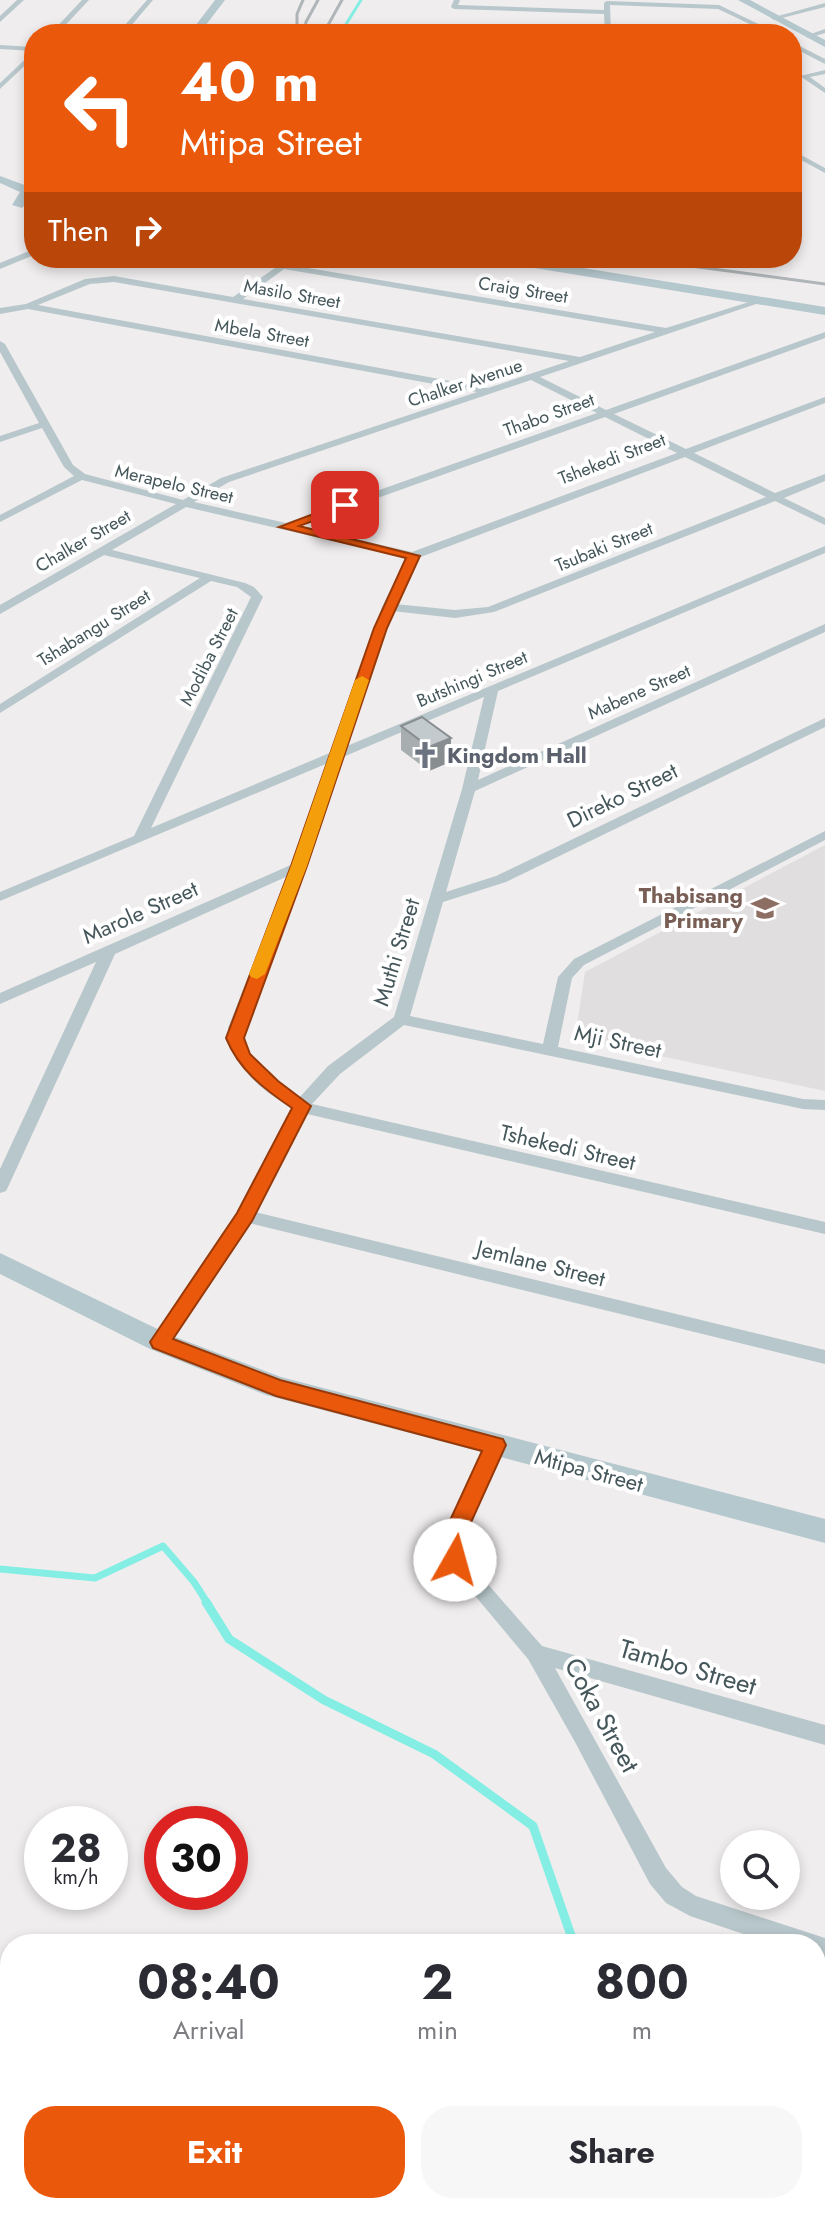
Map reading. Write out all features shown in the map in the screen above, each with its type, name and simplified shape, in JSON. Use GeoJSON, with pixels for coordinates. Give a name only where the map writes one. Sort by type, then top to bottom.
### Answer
{"type":"FeatureCollection","features":[{"type":"Feature","properties":{"kind":"street"},"geometry":{"type":"LineString","coordinates":[[0,20],[21,0]]}},
{"type":"Feature","properties":{"kind":"street"},"geometry":{"type":"LineString","coordinates":[[63,24],[86,0]]}},
{"type":"Feature","properties":{"kind":"street"},"geometry":{"type":"LineString","coordinates":[[129,24],[150,0]]}},
{"type":"Feature","properties":{"kind":"street"},"geometry":{"type":"LineString","coordinates":[[202,24],[220,0]]}},
{"type":"Feature","properties":{"kind":"street"},"geometry":{"type":"LineString","coordinates":[[457,0],[454,7],[606,12]]}},
{"type":"Feature","properties":{"kind":"street"},"geometry":{"type":"LineString","coordinates":[[501,9],[505,0]]}},
{"type":"Feature","properties":{"kind":"street"},"geometry":{"type":"LineString","coordinates":[[743,0],[785,24]]}},
{"type":"Feature","properties":{"kind":"street"},"geometry":{"type":"LineString","coordinates":[[607,24],[607,2],[719,7],[751,24]]}},
{"type":"Feature","properties":{"kind":"street"},"geometry":{"type":"LineString","coordinates":[[774,18],[825,5]]}},
{"type":"Feature","properties":{"kind":"street"},"geometry":{"type":"LineString","coordinates":[[808,36],[825,31]]}},
{"type":"Feature","properties":{"kind":"street"},"geometry":{"type":"LineString","coordinates":[[802,33],[825,44]]}},
{"type":"Feature","properties":{"kind":"street"},"geometry":{"type":"LineString","coordinates":[[0,47],[24,50]]}},
{"type":"Feature","properties":{"kind":"street"},"geometry":{"type":"LineString","coordinates":[[802,49],[825,62]]}},
{"type":"Feature","properties":{"kind":"street"},"geometry":{"type":"LineString","coordinates":[[0,87],[24,62]]}},
{"type":"Feature","properties":{"kind":"street"},"geometry":{"type":"LineString","coordinates":[[824,89],[804,76],[825,72]]}},
{"type":"Feature","properties":{"kind":"street"},"geometry":{"type":"LineString","coordinates":[[802,158],[825,171]]}},
{"type":"Feature","properties":{"kind":"street"},"geometry":{"type":"LineString","coordinates":[[1,179],[24,181]]}},
{"type":"Feature","properties":{"kind":"street"},"geometry":{"type":"LineString","coordinates":[[1,179],[24,189]]}},
{"type":"Feature","properties":{"kind":"street"},"geometry":{"type":"LineString","coordinates":[[0,266],[24,256]]}},
{"type":"Feature","properties":{"kind":"street"},"geometry":{"type":"LineString","coordinates":[[235,300],[280,268]]}},
{"type":"Feature","properties":{"kind":"street","name":"Craig Street"},"geometry":{"type":"LineString","coordinates":[[295,268],[666,332]]}},
{"type":"Feature","properties":{"kind":"street"},"geometry":{"type":"LineString","coordinates":[[559,268],[825,311]]}},
{"type":"Feature","properties":{"kind":"street","name":"Masilo Street"},"geometry":{"type":"LineString","coordinates":[[0,311],[28,306],[88,281],[104,279],[582,360]]}},
{"type":"Feature","properties":{"kind":"street","name":"Chalker Avenue"},"geometry":{"type":"LineString","coordinates":[[184,503],[225,480],[759,300]]}},
{"type":"Feature","properties":{"kind":"street","name":"Mbela Street"},"geometry":{"type":"LineString","coordinates":[[28,306],[490,392]]}},
{"type":"Feature","properties":{"kind":"street","name":"Thabo Street"},"geometry":{"type":"LineString","coordinates":[[286,527],[825,335]]}},
{"type":"Feature","properties":{"kind":"street","name":"Merapelo Street"},"geometry":{"type":"LineString","coordinates":[[0,344],[69,467],[81,476],[413,556]]}},
{"type":"Feature","properties":{"kind":"street"},"geometry":{"type":"LineString","coordinates":[[532,377],[825,522]]}},
{"type":"Feature","properties":{"kind":"street","name":"Tshekedi Street"},"geometry":{"type":"LineString","coordinates":[[825,400],[413,556],[388,607],[299,866],[235,1038],[242,1056],[272,1086],[302,1106],[360,1123],[825,1228]]}},
{"type":"Feature","properties":{"kind":"street"},"geometry":{"type":"LineString","coordinates":[[0,439],[45,424]]}},
{"type":"Feature","properties":{"kind":"street"},"geometry":{"type":"LineString","coordinates":[[0,519],[81,476]]}},
{"type":"Feature","properties":{"kind":"street","name":"Tsubaki Street"},"geometry":{"type":"LineString","coordinates":[[388,607],[455,614],[490,610],[825,477]]}},
{"type":"Feature","properties":{"kind":"street","name":"Chalker Street"},"geometry":{"type":"LineString","coordinates":[[0,610],[184,503]]}},
{"type":"Feature","properties":{"kind":"street","name":"Butshingi Street"},"geometry":{"type":"LineString","coordinates":[[0,897],[825,549]]}},
{"type":"Feature","properties":{"kind":"street","name":"Modiba Street"},"geometry":{"type":"LineString","coordinates":[[102,551],[250,589],[257,597],[257,603],[140,837]]}},
{"type":"Feature","properties":{"kind":"street","name":"Tshabangu Street"},"geometry":{"type":"LineString","coordinates":[[0,709],[208,578]]}},
{"type":"Feature","properties":{"kind":"street","name":"Mabene Street"},"geometry":{"type":"LineString","coordinates":[[469,789],[825,628]]}},
{"type":"Feature","properties":{"kind":"street","name":"Muthi Street"},"geometry":{"type":"LineString","coordinates":[[160,1342],[245,1216],[302,1106],[320,1082],[401,1019],[469,789],[492,690]]}},
{"type":"Feature","properties":{"kind":"street","name":"Direko Street"},"geometry":{"type":"LineString","coordinates":[[435,900],[501,879],[825,722]]}},
{"type":"Feature","properties":{"kind":"street"},"geometry":{"type":"LineString","coordinates":[[550,1049],[565,977],[579,962],[825,835]]}},
{"type":"Feature","properties":{"kind":"street","name":"Marole Street"},"geometry":{"type":"LineString","coordinates":[[0,999],[299,866]]}},
{"type":"Feature","properties":{"kind":"street"},"geometry":{"type":"LineString","coordinates":[[0,1187],[109,950]]}},
{"type":"Feature","properties":{"kind":"street","name":"Mji Street"},"geometry":{"type":"LineString","coordinates":[[401,1019],[803,1104],[825,1105]]}},
{"type":"Feature","properties":{"kind":"street","name":"Jemlane Street"},"geometry":{"type":"LineString","coordinates":[[245,1216],[825,1357]]}},
{"type":"Feature","properties":{"kind":"street","name":"Mtipa Street"},"geometry":{"type":"LineString","coordinates":[[0,1263],[160,1342],[276,1387],[825,1531]]}},
{"type":"Feature","properties":{"kind":"street","name":"Coka Street"},"geometry":{"type":"LineString","coordinates":[[495,1445],[456,1528],[451,1550],[469,1580],[535,1653],[583,1735],[658,1876],[674,1895],[714,1916],[774,1934]]}},
{"type":"Feature","properties":{"kind":"street","name":"Tambo Street"},"geometry":{"type":"LineString","coordinates":[[535,1653],[825,1735]]}},
{"type":"Feature","properties":{"kind":"shaded area","name":"Thabisang Primary"},"geometry":{"type":"Polygon","coordinates":[[[825,845],[825,1091],[585,1040],[576,1031],[585,972],[825,845]]]}},
{"type":"Feature","properties":{"kind":"building"},"geometry":{"type":"Polygon","coordinates":[[[422,717],[451,738],[429,747],[401,726],[422,717]]]}},
{"type":"Feature","properties":{"kind":"waterway"},"geometry":{"type":"LineString","coordinates":[[346,24],[361,0]]}},
{"type":"Feature","properties":{"kind":"waterway"},"geometry":{"type":"LineString","coordinates":[[0,1569],[95,1578],[163,1546],[194,1582],[208,1604]]}},
{"type":"Feature","properties":{"kind":"waterway"},"geometry":{"type":"LineString","coordinates":[[206,1602],[229,1639],[324,1700],[434,1754],[533,1826],[571,1934]]}},
{"type":"Feature","properties":{"kind":"railway"},"geometry":{"type":"LineString","coordinates":[[297,24],[297,14],[303,0]]}},
{"type":"Feature","properties":{"kind":"railway"},"geometry":{"type":"LineString","coordinates":[[306,24],[318,0]]}},
{"type":"Feature","properties":{"kind":"railway"},"geometry":{"type":"LineString","coordinates":[[329,24],[342,0]]}},
{"type":"Feature","properties":{"kind":"railway"},"geometry":{"type":"LineString","coordinates":[[706,268],[825,284]]}},
{"type":"Feature","properties":{"kind":"slow traffic"},"geometry":{"type":"LineString","coordinates":[[257,974],[299,866],[362,680]]}},
{"type":"Feature","properties":{"kind":"place","name":"Kingdom Hall"},"geometry":{"type":"Point","coordinates":[425,755]}},
{"type":"Feature","properties":{"kind":"place","name":"Thabisang Primary"},"geometry":{"type":"Point","coordinates":[765,908]}},
{"type":"Feature","properties":{"kind":"route"},"geometry":{"type":"LineString","coordinates":[[345,505],[286,527],[413,556],[399,581],[365,670],[299,866],[236,1028],[235,1038],[242,1056],[272,1086],[302,1106],[245,1216],[160,1342],[276,1387],[495,1445],[456,1528],[451,1550],[455,1560]]}}]}
